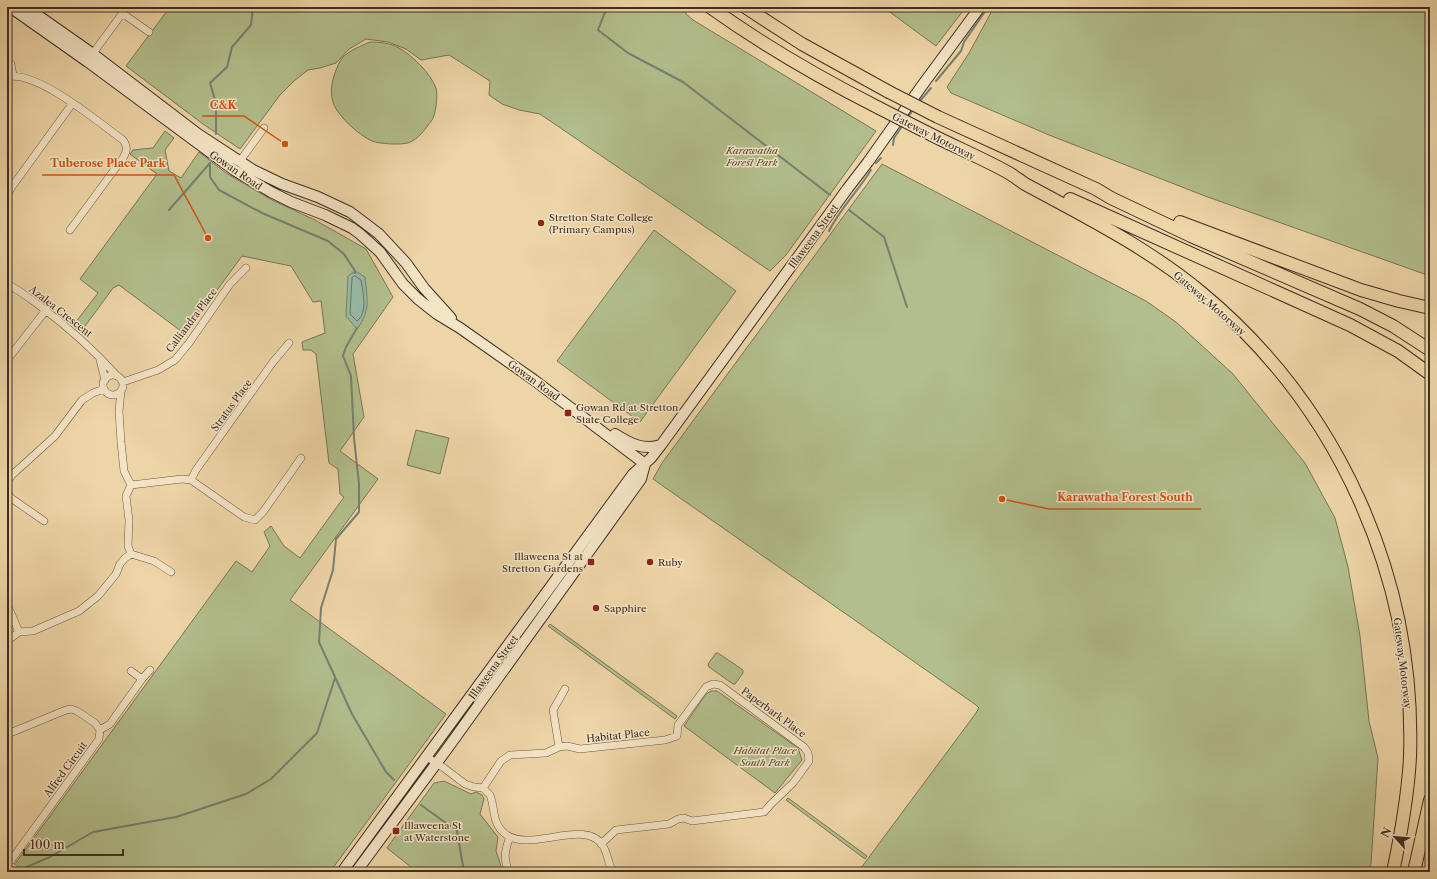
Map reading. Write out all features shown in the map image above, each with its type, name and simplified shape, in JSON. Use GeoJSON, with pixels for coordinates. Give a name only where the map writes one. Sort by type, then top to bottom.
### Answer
{"type":"FeatureCollection","features":[{"type":"Feature","properties":{"kind":"highway","name":"Gateway Motorway"},"geometry":{"type":"LineString","coordinates":[[710,7],[783,56],[822,79],[1008,173],[1138,246],[1201,292],[1250,337],[1272,362],[1315,418],[1338,457],[1367,516],[1377,541],[1388,578],[1403,642],[1409,693],[1410,758],[1406,803],[1393,872]]}},
{"type":"Feature","properties":{"kind":"highway","name":"Gateway Motorway"},"geometry":{"type":"LineString","coordinates":[[745,7],[802,44],[938,117],[1096,189],[1111,198],[1191,236],[1360,309],[1393,326],[1430,350]]}},
{"type":"Feature","properties":{"kind":"highway"},"geometry":{"type":"LineString","coordinates":[[1008,173],[1024,177],[1350,325],[1398,351],[1430,374]]}},
{"type":"Feature","properties":{"kind":"highway"},"geometry":{"type":"LineString","coordinates":[[1096,189],[1112,193],[1196,229],[1361,290],[1430,308]]}},
{"type":"Feature","properties":{"kind":"highway"},"geometry":{"type":"LineString","coordinates":[[1414,872],[1430,800]]}},
{"type":"Feature","properties":{"kind":"main road","name":"Gowan Road"},"geometry":{"type":"LineString","coordinates":[[26,7],[234,170],[291,202],[325,215],[352,228],[380,252],[403,284],[418,299],[437,314],[460,328],[534,380],[645,464]]}},
{"type":"Feature","properties":{"kind":"main road","name":"Illaweena Street"},"geometry":{"type":"LineString","coordinates":[[342,872],[633,474],[645,464],[661,445],[980,7]]}},
{"type":"Feature","properties":{"kind":"main road","name":"Gowan Road"},"geometry":{"type":"LineString","coordinates":[[11,9],[90,58],[240,162],[262,175],[318,197],[350,212],[379,234],[406,263],[424,288],[460,328]]}},
{"type":"Feature","properties":{"kind":"main road"},"geometry":{"type":"LineString","coordinates":[[590,422],[611,431],[631,443],[649,447],[661,445]]}},
{"type":"Feature","properties":{"kind":"main road","name":"Illaweena Street"},"geometry":{"type":"LineString","coordinates":[[356,872],[546,614],[641,479],[645,464]]}},
{"type":"Feature","properties":{"kind":"main road"},"geometry":{"type":"LineString","coordinates":[[536,607],[546,614]]}},
{"type":"Feature","properties":{"kind":"main road"},"geometry":{"type":"LineString","coordinates":[[461,710],[474,712]]}},
{"type":"Feature","properties":{"kind":"street"},"geometry":{"type":"LineString","coordinates":[[90,58],[125,10],[149,32]]}},
{"type":"Feature","properties":{"kind":"street"},"geometry":{"type":"LineString","coordinates":[[7,62],[11,64],[10,76],[25,78],[61,94],[72,104],[123,140],[126,145],[127,151],[123,158],[70,230]]}},
{"type":"Feature","properties":{"kind":"street"},"geometry":{"type":"LineString","coordinates":[[7,196],[11,188],[72,104]]}},
{"type":"Feature","properties":{"kind":"street"},"geometry":{"type":"LineString","coordinates":[[240,162],[264,128]]}},
{"type":"Feature","properties":{"kind":"street","name":"Calliandra Place"},"geometry":{"type":"LineString","coordinates":[[123,382],[158,370],[175,360],[189,343],[230,284],[246,268]]}},
{"type":"Feature","properties":{"kind":"street","name":"Azalea Crescent"},"geometry":{"type":"LineString","coordinates":[[7,284],[46,310],[85,342],[117,376]]}},
{"type":"Feature","properties":{"kind":"street"},"geometry":{"type":"LineString","coordinates":[[7,360],[46,310]]}},
{"type":"Feature","properties":{"kind":"street","name":"Stratus Place"},"geometry":{"type":"LineString","coordinates":[[191,480],[196,470],[273,362],[290,343]]}},
{"type":"Feature","properties":{"kind":"street"},"geometry":{"type":"LineString","coordinates":[[100,358],[105,380],[104,388]]}},
{"type":"Feature","properties":{"kind":"street"},"geometry":{"type":"LineString","coordinates":[[105,380],[109,376],[117,376],[123,382],[119,411],[124,472],[131,485]]}},
{"type":"Feature","properties":{"kind":"street"},"geometry":{"type":"LineString","coordinates":[[104,388],[110,394],[119,411]]}},
{"type":"Feature","properties":{"kind":"street"},"geometry":{"type":"LineString","coordinates":[[7,482],[12,475],[55,436],[82,400],[104,388]]}},
{"type":"Feature","properties":{"kind":"street"},"geometry":{"type":"LineString","coordinates":[[110,394],[116,394],[121,391]]}},
{"type":"Feature","properties":{"kind":"street"},"geometry":{"type":"LineString","coordinates":[[131,485],[182,479],[191,480],[244,517],[255,520],[263,512],[301,458]]}},
{"type":"Feature","properties":{"kind":"street"},"geometry":{"type":"LineString","coordinates":[[131,485],[126,496],[128,546],[131,554]]}},
{"type":"Feature","properties":{"kind":"street"},"geometry":{"type":"LineString","coordinates":[[7,492],[11,498],[44,521]]}},
{"type":"Feature","properties":{"kind":"street"},"geometry":{"type":"LineString","coordinates":[[131,554],[154,561],[171,572]]}},
{"type":"Feature","properties":{"kind":"street"},"geometry":{"type":"LineString","coordinates":[[7,641],[19,632],[33,631],[79,611],[98,596],[116,574],[120,564],[131,554]]}},
{"type":"Feature","properties":{"kind":"street"},"geometry":{"type":"LineString","coordinates":[[7,604],[19,632]]}},
{"type":"Feature","properties":{"kind":"street"},"geometry":{"type":"LineString","coordinates":[[7,735],[71,709],[77,711],[95,723],[100,730],[110,724],[150,670]]}},
{"type":"Feature","properties":{"kind":"street"},"geometry":{"type":"LineString","coordinates":[[131,671],[142,679]]}},
{"type":"Feature","properties":{"kind":"street","name":"Paperbark Place"},"geometry":{"type":"LineString","coordinates":[[601,844],[616,830],[670,824],[678,819],[684,818],[692,821],[764,812],[793,783],[809,761],[808,753],[804,747],[720,685],[713,684],[706,688],[678,725],[677,736]]}},
{"type":"Feature","properties":{"kind":"street"},"geometry":{"type":"LineString","coordinates":[[560,747],[553,710],[565,689]]}},
{"type":"Feature","properties":{"kind":"street","name":"Alfred Circuit"},"geometry":{"type":"LineString","coordinates":[[8,865],[99,739],[100,730]]}},
{"type":"Feature","properties":{"kind":"street","name":"Habitat Place"},"geometry":{"type":"LineString","coordinates":[[483,788],[501,761],[510,755],[546,753],[560,747],[567,746],[580,749],[665,740],[677,736]]}},
{"type":"Feature","properties":{"kind":"street"},"geometry":{"type":"LineString","coordinates":[[427,757],[464,784],[483,788],[489,795],[495,818],[502,832],[510,837],[526,840],[578,834],[589,835],[603,846],[613,872]]}},
{"type":"Feature","properties":{"kind":"street"},"geometry":{"type":"LineString","coordinates":[[509,872],[506,866],[504,851],[510,837]]}},
{"type":"Feature","properties":{"kind":"street"},"geometry":{"type":"LineString","coordinates":[[8,865],[18,872]]}},
{"type":"Feature","properties":{"kind":"green space","name":"Karawatha Forest Park"},"geometry":{"type":"Polygon","coordinates":[[[170,7],[685,7],[686,14],[693,20],[876,131],[786,255],[770,271],[540,114],[519,110],[502,104],[489,95],[490,81],[449,55],[421,60],[406,49],[388,42],[366,39],[349,49],[336,63],[308,70],[294,81],[280,95],[240,149],[203,124],[126,66],[170,7]]]}},
{"type":"Feature","properties":{"kind":"green space"},"geometry":{"type":"Polygon","coordinates":[[[883,7],[966,7],[936,46],[883,7]]]}},
{"type":"Feature","properties":{"kind":"green space"},"geometry":{"type":"Polygon","coordinates":[[[994,7],[1430,7],[1430,276],[1205,196],[1049,135],[951,93],[947,87],[969,53],[994,7]]]}},
{"type":"Feature","properties":{"kind":"green space"},"geometry":{"type":"Polygon","coordinates":[[[370,42],[389,44],[404,51],[426,71],[436,88],[437,95],[435,113],[432,120],[419,136],[408,143],[385,143],[367,139],[356,131],[340,115],[334,105],[332,85],[340,60],[349,52],[370,42]]]}},
{"type":"Feature","properties":{"kind":"green space"},"geometry":{"type":"Polygon","coordinates":[[[165,131],[174,138],[165,150],[169,171],[181,178],[199,152],[226,173],[272,200],[315,220],[366,249],[393,297],[353,354],[364,417],[340,451],[378,479],[290,600],[446,714],[330,872],[152,872],[149,870],[122,870],[118,872],[9,872],[236,561],[252,572],[270,546],[264,532],[271,526],[284,546],[300,558],[344,497],[340,494],[338,469],[329,463],[316,354],[311,350],[303,350],[302,342],[325,333],[321,301],[313,302],[291,266],[242,256],[185,334],[119,285],[113,288],[83,329],[75,323],[98,293],[80,279],[157,174],[130,154],[133,150],[153,148],[165,131]]]}},
{"type":"Feature","properties":{"kind":"green space"},"geometry":{"type":"Polygon","coordinates":[[[882,164],[1146,301],[1176,322],[1233,374],[1305,463],[1335,518],[1348,567],[1360,636],[1369,721],[1378,758],[1371,864],[1368,872],[858,872],[979,708],[653,479],[662,463],[882,164]]]}},
{"type":"Feature","properties":{"kind":"green space"},"geometry":{"type":"Polygon","coordinates":[[[654,230],[736,291],[640,422],[557,361],[654,230]]]}},
{"type":"Feature","properties":{"kind":"green space"},"geometry":{"type":"Polygon","coordinates":[[[416,430],[449,438],[440,474],[407,465],[416,430]]]}},
{"type":"Feature","properties":{"kind":"green space"},"geometry":{"type":"Polygon","coordinates":[[[550,624],[677,716],[675,719],[548,626],[550,624]]]}},
{"type":"Feature","properties":{"kind":"green space"},"geometry":{"type":"Polygon","coordinates":[[[716,653],[743,670],[743,673],[735,684],[709,667],[708,664],[716,653]]]}},
{"type":"Feature","properties":{"kind":"green space","name":"Habitat Place South Park"},"geometry":{"type":"Polygon","coordinates":[[[711,691],[717,691],[798,748],[802,760],[775,793],[684,726],[705,695],[711,691]]]}},
{"type":"Feature","properties":{"kind":"green space"},"geometry":{"type":"Polygon","coordinates":[[[444,781],[471,794],[476,792],[482,795],[484,799],[480,814],[498,837],[496,851],[503,872],[410,872],[411,867],[387,848],[434,783],[444,781]]]}},
{"type":"Feature","properties":{"kind":"green space"},"geometry":{"type":"Polygon","coordinates":[[[788,798],[867,856],[865,859],[786,800],[788,798]]]}},
{"type":"Feature","properties":{"kind":"water"},"geometry":{"type":"Polygon","coordinates":[[[355,271],[365,277],[367,298],[366,310],[357,329],[346,316],[348,276],[355,271]]]}},
{"type":"Feature","properties":{"kind":"waterway"},"geometry":{"type":"LineString","coordinates":[[216,134],[216,103],[210,83],[227,67],[232,47],[251,25],[253,7]]}},
{"type":"Feature","properties":{"kind":"waterway"},"geometry":{"type":"LineString","coordinates":[[607,7],[598,30],[628,53],[683,82],[830,195]]}},
{"type":"Feature","properties":{"kind":"waterway"},"geometry":{"type":"LineString","coordinates":[[936,81],[961,51],[964,42],[988,7]]}},
{"type":"Feature","properties":{"kind":"waterway"},"geometry":{"type":"LineString","coordinates":[[919,102],[931,88]]}},
{"type":"Feature","properties":{"kind":"waterway"},"geometry":{"type":"LineString","coordinates":[[907,118],[914,109]]}},
{"type":"Feature","properties":{"kind":"waterway"},"geometry":{"type":"LineString","coordinates":[[893,145],[894,138],[903,125]]}},
{"type":"Feature","properties":{"kind":"waterway"},"geometry":{"type":"LineString","coordinates":[[876,163],[881,158]]}},
{"type":"Feature","properties":{"kind":"waterway"},"geometry":{"type":"LineString","coordinates":[[210,163],[210,177],[219,190],[262,213],[328,241],[344,254],[355,273]]}},
{"type":"Feature","properties":{"kind":"waterway"},"geometry":{"type":"LineString","coordinates":[[169,210],[210,163]]}},
{"type":"Feature","properties":{"kind":"waterway"},"geometry":{"type":"LineString","coordinates":[[829,231],[838,215],[871,170]]}},
{"type":"Feature","properties":{"kind":"waterway"},"geometry":{"type":"LineString","coordinates":[[849,210],[884,237],[907,307]]}},
{"type":"Feature","properties":{"kind":"waterway"},"geometry":{"type":"LineString","coordinates":[[357,328],[346,347],[343,356],[351,376],[354,438],[359,484],[359,512],[336,539],[333,570],[321,608],[319,642],[352,714],[386,772],[394,780]]}},
{"type":"Feature","properties":{"kind":"waterway"},"geometry":{"type":"LineString","coordinates":[[24,868],[50,857],[93,832],[176,817],[246,794],[271,779],[317,733],[335,678]]}},
{"type":"Feature","properties":{"kind":"waterway"},"geometry":{"type":"LineString","coordinates":[[421,805],[457,831],[464,872]]}},
{"type":"Feature","properties":{"kind":"place","name":"C&K"},"geometry":{"type":"Point","coordinates":[285,144]}},
{"type":"Feature","properties":{"kind":"place","name":"Stretton State College (Primary Campus)"},"geometry":{"type":"Point","coordinates":[541,223]}},
{"type":"Feature","properties":{"kind":"place","name":"Tuberose Place Park"},"geometry":{"type":"Point","coordinates":[208,238]}},
{"type":"Feature","properties":{"kind":"place","name":"Gowan Rd at Stretton State College"},"geometry":{"type":"Point","coordinates":[568,413]}},
{"type":"Feature","properties":{"kind":"place","name":"Karawatha Forest South"},"geometry":{"type":"Point","coordinates":[1002,499]}},
{"type":"Feature","properties":{"kind":"place","name":"Illaweena St at Stretton Gardens"},"geometry":{"type":"Point","coordinates":[591,562]}},
{"type":"Feature","properties":{"kind":"place","name":"Ruby"},"geometry":{"type":"Point","coordinates":[650,562]}},
{"type":"Feature","properties":{"kind":"place","name":"Sapphire"},"geometry":{"type":"Point","coordinates":[596,608]}},
{"type":"Feature","properties":{"kind":"place","name":"Illaweena St at Waterstone"},"geometry":{"type":"Point","coordinates":[396,831]}}]}
